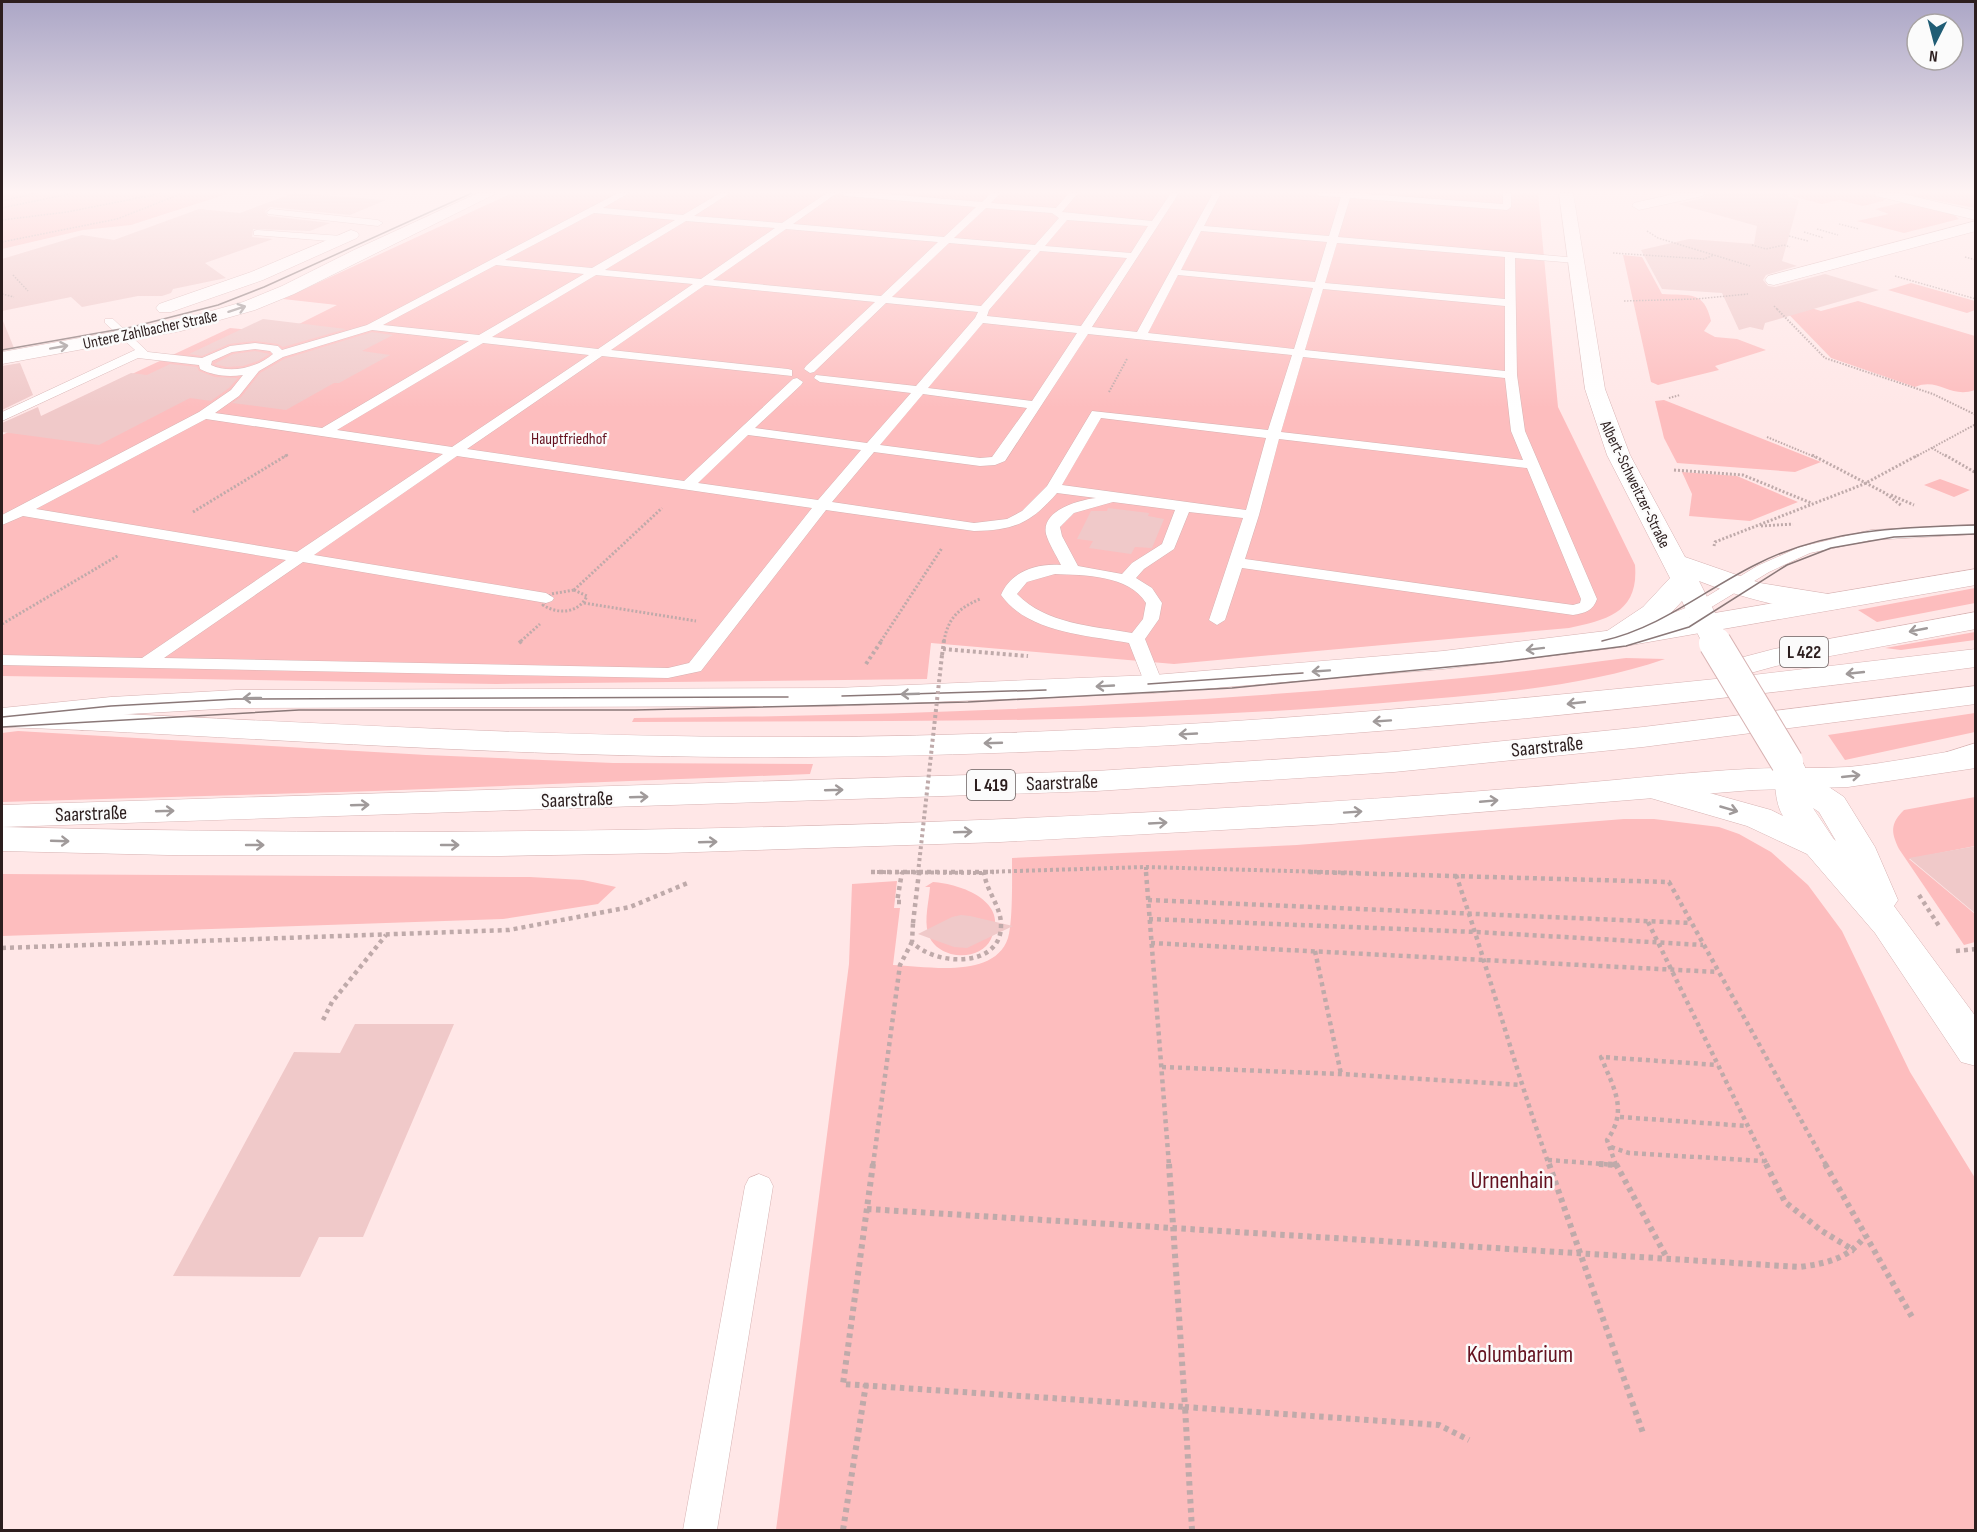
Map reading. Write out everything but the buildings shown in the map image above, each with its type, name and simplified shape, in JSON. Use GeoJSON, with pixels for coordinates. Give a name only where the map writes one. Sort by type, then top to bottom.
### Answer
{"type":"FeatureCollection","features":[{"type":"Feature","properties":{"kind":"main road","name":"Untere Zahlbacher Straße"},"geometry":{"type":"LineString","coordinates":[[2,342],[146,313],[240,283],[283,264]]}},
{"type":"Feature","properties":{"kind":"main road","name":"Untere Zahlbacher Straße"},"geometry":{"type":"LineString","coordinates":[[2,358],[198,321],[269,298],[306,282],[337,264]]}},
{"type":"Feature","properties":{"kind":"main road","name":"Albert-Schweitzer-Straße"},"geometry":{"type":"LineString","coordinates":[[1576,264],[1601,414],[1631,480],[1707,625],[1790,770]]}},
{"type":"Feature","properties":{"kind":"main road"},"geometry":{"type":"LineString","coordinates":[[1780,278],[1831,264]]}},
{"type":"Feature","properties":{"kind":"main road"},"geometry":{"type":"LineString","coordinates":[[1614,639],[1657,611],[1674,595],[1679,571],[1771,596],[1831,602]]}},
{"type":"Feature","properties":{"kind":"main road","name":"Saarstraße"},"geometry":{"type":"LineString","coordinates":[[2,718],[111,706],[236,699],[835,697],[1154,684],[1443,660],[1614,639],[1707,625],[1976,577]]}},
{"type":"Feature","properties":{"kind":"main road","name":"L 422"},"geometry":{"type":"LineString","coordinates":[[1634,696],[1774,658],[1976,620]]}},
{"type":"Feature","properties":{"kind":"main road","name":"Saarstraße"},"geometry":{"type":"LineString","coordinates":[[2,718],[669,745],[899,747],[1219,732],[1449,716],[1894,669],[1976,658]]}},
{"type":"Feature","properties":{"kind":"main road","name":"Saarstraße"},"geometry":{"type":"LineString","coordinates":[[2,816],[1096,781],[1395,762],[1643,737],[1976,695]]}},
{"type":"Feature","properties":{"kind":"main road","name":"Saarstraße"},"geometry":{"type":"LineString","coordinates":[[2,839],[201,845],[696,842],[1046,829],[1430,806],[1752,779],[1790,770],[1847,777],[1969,757]]}},
{"type":"Feature","properties":{"kind":"main road"},"geometry":{"type":"LineString","coordinates":[[1790,770],[1794,805],[1820,846],[1888,923],[1976,1050]]}},
{"type":"Feature","properties":{"kind":"main road"},"geometry":{"type":"LineString","coordinates":[[1790,770],[1832,805],[1857,848],[1888,923]]}},
{"type":"Feature","properties":{"kind":"main road"},"geometry":{"type":"LineString","coordinates":[[1652,788],[1759,818],[1820,846]]}},
{"type":"Feature","properties":{"kind":"lane"},"geometry":{"type":"LineString","coordinates":[[204,362],[204,366],[217,371],[255,368],[271,362],[279,355],[371,327],[490,264]]}},
{"type":"Feature","properties":{"kind":"lane"},"geometry":{"type":"LineString","coordinates":[[520,264],[885,300],[1084,330],[1511,375]]}},
{"type":"Feature","properties":{"kind":"lane"},"geometry":{"type":"LineString","coordinates":[[323,433],[607,264]]}},
{"type":"Feature","properties":{"kind":"lane"},"geometry":{"type":"LineString","coordinates":[[147,662],[728,264]]}},
{"type":"Feature","properties":{"kind":"lane"},"geometry":{"type":"LineString","coordinates":[[687,485],[745,430],[793,378],[810,369],[921,264]]}},
{"type":"Feature","properties":{"kind":"lane"},"geometry":{"type":"LineString","coordinates":[[2,660],[668,673],[695,667],[822,505],[1024,264]]}},
{"type":"Feature","properties":{"kind":"lane"},"geometry":{"type":"LineString","coordinates":[[745,430],[980,462],[995,461],[1000,458],[1037,405],[1127,264]]}},
{"type":"Feature","properties":{"kind":"lane"},"geometry":{"type":"LineString","coordinates":[[1141,336],[1178,264]]}},
{"type":"Feature","properties":{"kind":"lane"},"geometry":{"type":"LineString","coordinates":[[1217,620],[1252,515],[1325,264]]}},
{"type":"Feature","properties":{"kind":"lane"},"geometry":{"type":"LineString","coordinates":[[1235,562],[1573,610],[1582,609],[1588,605],[1589,599],[1518,431],[1511,375],[1510,264]]}},
{"type":"Feature","properties":{"kind":"lane"},"geometry":{"type":"LineString","coordinates":[[1174,272],[1512,303]]}},
{"type":"Feature","properties":{"kind":"lane"},"geometry":{"type":"LineString","coordinates":[[2,417],[142,351],[108,321]]}},
{"type":"Feature","properties":{"kind":"lane"},"geometry":{"type":"LineString","coordinates":[[371,327],[599,353],[793,378],[808,382],[820,378],[1037,405]]}},
{"type":"Feature","properties":{"kind":"lane"},"geometry":{"type":"LineString","coordinates":[[137,354],[204,362],[221,352],[242,347],[274,348],[279,355]]}},
{"type":"Feature","properties":{"kind":"lane"},"geometry":{"type":"LineString","coordinates":[[2,521],[204,415],[235,393],[255,368]]}},
{"type":"Feature","properties":{"kind":"lane"},"geometry":{"type":"LineString","coordinates":[[810,369],[820,372],[822,374],[820,378]]}},
{"type":"Feature","properties":{"kind":"lane"},"geometry":{"type":"LineString","coordinates":[[2,409],[33,403]]}},
{"type":"Feature","properties":{"kind":"lane"},"geometry":{"type":"LineString","coordinates":[[204,415],[957,525],[991,527],[1018,522],[1028,516],[1053,488],[1097,414],[1533,465]]}},
{"type":"Feature","properties":{"kind":"lane"},"geometry":{"type":"LineString","coordinates":[[1053,488],[1252,515]]}},
{"type":"Feature","properties":{"kind":"lane"},"geometry":{"type":"LineString","coordinates":[[1072,570],[1054,536],[1053,527],[1064,512],[1074,506],[1115,498]]}},
{"type":"Feature","properties":{"kind":"lane"},"geometry":{"type":"LineString","coordinates":[[1126,579],[1138,566],[1169,546],[1184,507]]}},
{"type":"Feature","properties":{"kind":"lane"},"geometry":{"type":"LineString","coordinates":[[21,511],[546,598]]}},
{"type":"Feature","properties":{"kind":"lane","name":"Saarstraße"},"geometry":{"type":"LineString","coordinates":[[1707,625],[1737,586],[1781,559],[1805,550],[1840,540],[1893,533],[1976,529]]}},
{"type":"Feature","properties":{"kind":"lane"},"geometry":{"type":"LineString","coordinates":[[1055,569],[1107,574],[1126,579],[1145,590],[1155,608],[1154,616],[1147,628],[1136,639],[1045,619],[1018,605],[1009,595],[1011,588],[1026,575],[1055,569]]}},
{"type":"Feature","properties":{"kind":"lane"},"geometry":{"type":"LineString","coordinates":[[1136,639],[1154,684]]}},
{"type":"Feature","properties":{"kind":"lane"},"geometry":{"type":"LineString","coordinates":[[700,1530],[759,1186]]}},
{"type":"Feature","properties":{"kind":"path"},"geometry":{"type":"LineString","coordinates":[[1741,264],[1780,278]]}},
{"type":"Feature","properties":{"kind":"path"},"geometry":{"type":"LineString","coordinates":[[13,276],[28,291]]}},
{"type":"Feature","properties":{"kind":"path"},"geometry":{"type":"LineString","coordinates":[[1624,301],[1696,299],[1761,293],[1780,278]]}},
{"type":"Feature","properties":{"kind":"path"},"geometry":{"type":"LineString","coordinates":[[1761,293],[1825,358],[1932,394],[1976,415]]}},
{"type":"Feature","properties":{"kind":"path"},"geometry":{"type":"LineString","coordinates":[[2,294],[14,297]]}},
{"type":"Feature","properties":{"kind":"path"},"geometry":{"type":"LineString","coordinates":[[1097,414],[1141,336]]}},
{"type":"Feature","properties":{"kind":"path"},"geometry":{"type":"LineString","coordinates":[[1669,398],[1680,395]]}},
{"type":"Feature","properties":{"kind":"path"},"geometry":{"type":"LineString","coordinates":[[1712,551],[1715,542],[1864,484],[1976,424]]}},
{"type":"Feature","properties":{"kind":"path"},"geometry":{"type":"LineString","coordinates":[[1767,437],[1826,461],[1864,484],[1885,493],[1910,512]]}},
{"type":"Feature","properties":{"kind":"path"},"geometry":{"type":"LineString","coordinates":[[1931,448],[1976,473]]}},
{"type":"Feature","properties":{"kind":"path"},"geometry":{"type":"LineString","coordinates":[[1674,470],[1743,475],[1812,504]]}},
{"type":"Feature","properties":{"kind":"path"},"geometry":{"type":"LineString","coordinates":[[574,590],[687,485]]}},
{"type":"Feature","properties":{"kind":"path"},"geometry":{"type":"LineString","coordinates":[[862,670],[957,525]]}},
{"type":"Feature","properties":{"kind":"path"},"geometry":{"type":"LineString","coordinates":[[943,649],[949,620],[956,610],[986,597],[1009,595]]}},
{"type":"Feature","properties":{"kind":"path"},"geometry":{"type":"LineString","coordinates":[[584,603],[727,626]]}},
{"type":"Feature","properties":{"kind":"path"},"geometry":{"type":"LineString","coordinates":[[942,655],[912,942],[900,965],[843,1384],[1438,1425],[1469,1440]]}},
{"type":"Feature","properties":{"kind":"path"},"geometry":{"type":"LineString","coordinates":[[1146,867],[1162,1067],[1192,1530]]}},
{"type":"Feature","properties":{"kind":"path"},"geometry":{"type":"LineString","coordinates":[[871,872],[984,872],[1146,867],[1456,874],[1669,882],[1912,1317]]}},
{"type":"Feature","properties":{"kind":"path"},"geometry":{"type":"LineString","coordinates":[[901,902],[897,902],[902,872]]}},
{"type":"Feature","properties":{"kind":"path"},"geometry":{"type":"LineString","coordinates":[[912,942],[924,954],[935,958],[954,960],[975,958],[988,952],[998,942],[1000,916],[985,883],[984,872]]}},
{"type":"Feature","properties":{"kind":"path"},"geometry":{"type":"LineString","coordinates":[[1456,874],[1485,959],[1521,1085],[1643,1433]]}},
{"type":"Feature","properties":{"kind":"path"},"geometry":{"type":"LineString","coordinates":[[2,948],[509,930],[630,907],[690,882]]}},
{"type":"Feature","properties":{"kind":"path"},"geometry":{"type":"LineString","coordinates":[[1148,900],[1692,923]]}},
{"type":"Feature","properties":{"kind":"path"},"geometry":{"type":"LineString","coordinates":[[1149,919],[1476,932],[1704,945]]}},
{"type":"Feature","properties":{"kind":"path"},"geometry":{"type":"LineString","coordinates":[[1648,921],[1785,1202],[1822,1231],[1855,1251]]}},
{"type":"Feature","properties":{"kind":"path"},"geometry":{"type":"LineString","coordinates":[[322,1020],[332,1002],[387,934]]}},
{"type":"Feature","properties":{"kind":"path"},"geometry":{"type":"LineString","coordinates":[[1151,943],[1719,972]]}},
{"type":"Feature","properties":{"kind":"path"},"geometry":{"type":"LineString","coordinates":[[1956,951],[1976,949]]}},
{"type":"Feature","properties":{"kind":"path"},"geometry":{"type":"LineString","coordinates":[[1316,951],[1341,1074]]}},
{"type":"Feature","properties":{"kind":"path"},"geometry":{"type":"LineString","coordinates":[[1667,1259],[1616,1165],[1607,1140],[1616,1130],[1620,1111],[1601,1057],[1718,1065]]}},
{"type":"Feature","properties":{"kind":"path"},"geometry":{"type":"LineString","coordinates":[[1162,1067],[1341,1074],[1521,1085]]}},
{"type":"Feature","properties":{"kind":"path"},"geometry":{"type":"LineString","coordinates":[[1620,1117],[1747,1126]]}},
{"type":"Feature","properties":{"kind":"path"},"geometry":{"type":"LineString","coordinates":[[1610,1146],[1619,1152],[1629,1153],[1764,1161]]}},
{"type":"Feature","properties":{"kind":"path"},"geometry":{"type":"LineString","coordinates":[[1548,1160],[1616,1165]]}},
{"type":"Feature","properties":{"kind":"path"},"geometry":{"type":"LineString","coordinates":[[867,1209],[1171,1230],[1800,1267],[1839,1260],[1855,1251],[1865,1236]]}},
{"type":"Feature","properties":{"kind":"path"},"geometry":{"type":"LineString","coordinates":[[843,1530],[866,1384]]}},
{"type":"Feature","properties":{"kind":"green space","name":"Hauptfriedhof"},"geometry":{"type":"Polygon","coordinates":[[[358,264],[1545,264],[1558,407],[1635,565],[1635,581],[1632,594],[1618,611],[1608,617],[1569,628],[1174,664],[931,643],[927,679],[496,684],[2,676],[2,435],[230,328],[281,333],[337,305],[283,299],[358,264]]]}},
{"type":"Feature","properties":{"kind":"green space"},"geometry":{"type":"Polygon","coordinates":[[[1625,264],[1646,264],[1662,294],[1688,295],[1700,299],[1711,321],[1704,331],[1715,337],[1737,339],[1766,350],[1715,366],[1719,370],[1658,385],[1651,382],[1625,264]]]}},
{"type":"Feature","properties":{"kind":"green space"},"geometry":{"type":"Polygon","coordinates":[[[1911,283],[1975,301],[1975,310],[1967,313],[1888,290],[1911,283]]]}},
{"type":"Feature","properties":{"kind":"green space"},"geometry":{"type":"Polygon","coordinates":[[[1771,296],[1821,311],[1858,301],[1975,336],[1975,390],[1958,392],[1931,385],[1915,387],[1831,358],[1771,296]]]}},
{"type":"Feature","properties":{"kind":"green space"},"geometry":{"type":"Polygon","coordinates":[[[1664,400],[1821,462],[1795,472],[1677,463],[1664,438],[1655,401],[1664,400]]]}},
{"type":"Feature","properties":{"kind":"green space"},"geometry":{"type":"Polygon","coordinates":[[[1682,472],[1737,476],[1798,502],[1750,521],[1689,516],[1692,494],[1682,472]]]}},
{"type":"Feature","properties":{"kind":"green space"},"geometry":{"type":"Polygon","coordinates":[[[1940,479],[1970,490],[1954,497],[1924,485],[1940,479]]]}},
{"type":"Feature","properties":{"kind":"green space"},"geometry":{"type":"Polygon","coordinates":[[[1975,588],[1975,603],[1877,622],[1858,610],[1975,588]]]}},
{"type":"Feature","properties":{"kind":"green space"},"geometry":{"type":"Polygon","coordinates":[[[1975,632],[1975,640],[1901,650],[1885,648],[1975,632]]]}},
{"type":"Feature","properties":{"kind":"green space"},"geometry":{"type":"Polygon","coordinates":[[[1626,658],[1665,659],[1597,677],[1526,689],[1289,710],[1008,720],[632,722],[634,718],[945,712],[1152,702],[1483,676],[1626,658]]]}},
{"type":"Feature","properties":{"kind":"green space"},"geometry":{"type":"Polygon","coordinates":[[[1975,713],[1975,732],[1845,760],[1828,735],[1975,713]]]}},
{"type":"Feature","properties":{"kind":"green space"},"geometry":{"type":"Polygon","coordinates":[[[18,731],[426,755],[613,763],[813,764],[810,774],[375,791],[2,802],[2,733],[18,731]]]}},
{"type":"Feature","properties":{"kind":"green space"},"geometry":{"type":"Polygon","coordinates":[[[1975,797],[1975,846],[1909,859],[1975,914],[1975,942],[1964,945],[1899,849],[1893,828],[1904,810],[1975,797]]]}},
{"type":"Feature","properties":{"kind":"green space","name":"Urnenhain"},"geometry":{"type":"Polygon","coordinates":[[[1624,819],[1654,819],[1719,827],[1739,834],[1771,852],[1808,885],[1842,931],[1910,1072],[1975,1178],[1975,1530],[776,1530],[849,964],[852,884],[897,881],[894,908],[900,908],[893,965],[958,968],[989,960],[1000,951],[1008,938],[1012,858],[1297,845],[1624,819]]]}},
{"type":"Feature","properties":{"kind":"green space"},"geometry":{"type":"Polygon","coordinates":[[[2,874],[530,877],[583,880],[616,887],[598,904],[503,919],[2,936],[2,874]]]}},
{"type":"Feature","properties":{"kind":"green space"},"geometry":{"type":"Polygon","coordinates":[[[933,882],[957,886],[969,891],[988,905],[994,914],[995,926],[991,939],[985,947],[968,955],[958,955],[948,953],[932,942],[926,922],[930,887],[925,887],[933,882]]]}},
{"type":"Feature","properties":{"kind":"tram line"},"geometry":{"type":"LineString","coordinates":[[2,350],[132,327],[218,305],[314,264]]}},
{"type":"Feature","properties":{"kind":"tram line"},"geometry":{"type":"LineString","coordinates":[[1602,641],[1644,627],[1757,564],[1809,543],[1864,532],[1976,525]]}},
{"type":"Feature","properties":{"kind":"tram line"},"geometry":{"type":"LineString","coordinates":[[2,727],[299,710],[635,710],[968,702],[1232,688],[1500,662],[1626,646],[1689,627],[1787,565],[1831,548],[1894,537],[1976,534]]}},
{"type":"Feature","properties":{"kind":"tram line"},"geometry":{"type":"LineString","coordinates":[[1148,684],[1303,673]]}},
{"type":"Feature","properties":{"kind":"tram line"},"geometry":{"type":"LineString","coordinates":[[842,696],[1046,690]]}},
{"type":"Feature","properties":{"kind":"tram line"},"geometry":{"type":"LineString","coordinates":[[2,717],[111,706],[236,699],[788,697]]}},
{"type":"Feature","properties":{"kind":"park label","name":"Kolumbarium"},"geometry":{"type":"Point","coordinates":[1520,1354]}}]}
